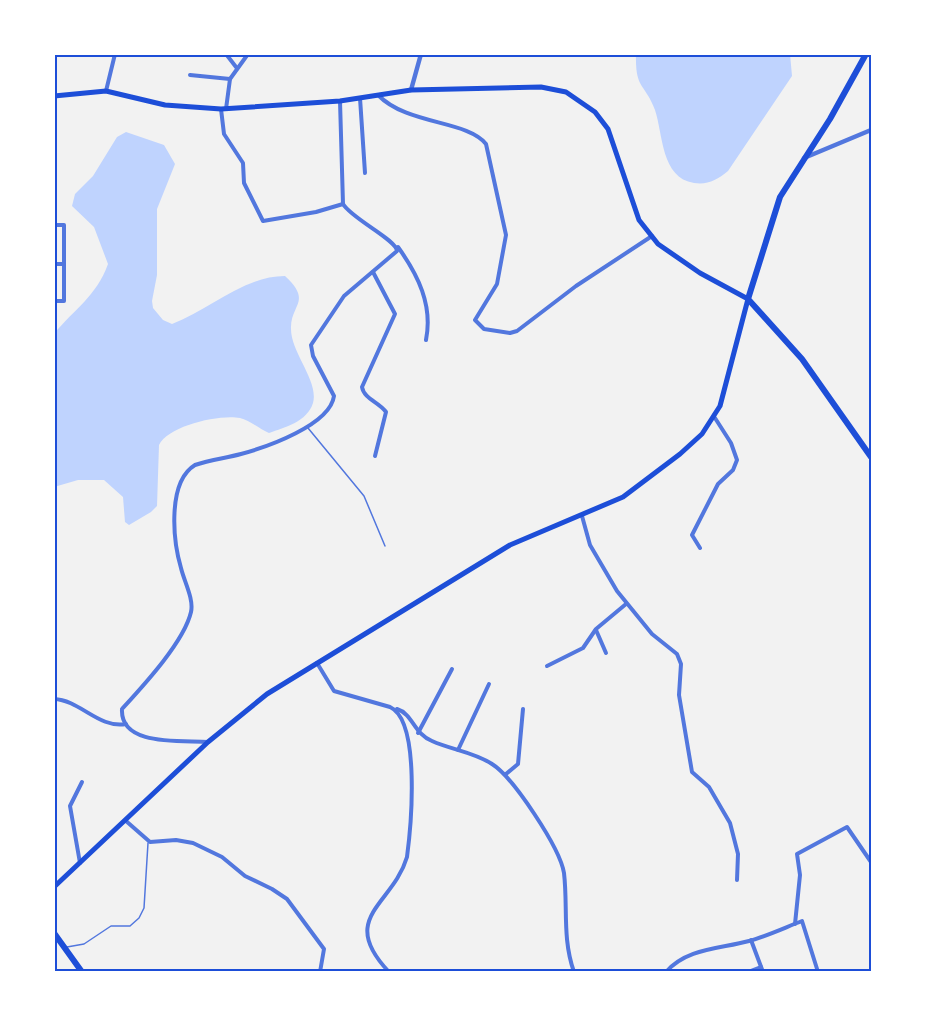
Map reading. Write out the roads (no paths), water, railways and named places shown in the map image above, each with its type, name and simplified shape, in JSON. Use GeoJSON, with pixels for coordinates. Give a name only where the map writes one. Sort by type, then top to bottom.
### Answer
{"type":"FeatureCollection","features":[{"type":"Feature","properties":{"kind":"main road"},"geometry":{"type":"LineString","coordinates":[[54,887],[208,742],[267,694],[510,545],[582,516],[634,490],[695,440],[715,418],[727,383],[748,299],[780,197],[802,159],[830,119],[866,54]]}},
{"type":"Feature","properties":{"kind":"main road"},"geometry":{"type":"LineString","coordinates":[[54,96],[106,91],[165,105],[224,109],[340,101],[411,90],[541,87],[566,92],[596,112],[608,129],[639,220],[652,236],[658,243],[700,273],[748,299],[802,358],[871,457]]}},
{"type":"Feature","properties":{"kind":"main road"},"geometry":{"type":"LineString","coordinates":[[54,933],[82,972]]}},
{"type":"Feature","properties":{"kind":"street"},"geometry":{"type":"LineString","coordinates":[[106,91],[116,54]]}},
{"type":"Feature","properties":{"kind":"street"},"geometry":{"type":"LineString","coordinates":[[226,54],[236,67]]}},
{"type":"Feature","properties":{"kind":"street"},"geometry":{"type":"LineString","coordinates":[[248,54],[236,67],[230,79],[224,109],[224,134],[243,163],[244,183],[263,221],[316,212],[343,204]]}},
{"type":"Feature","properties":{"kind":"street"},"geometry":{"type":"LineString","coordinates":[[411,90],[421,54]]}},
{"type":"Feature","properties":{"kind":"street"},"geometry":{"type":"LineString","coordinates":[[190,75],[230,79]]}},
{"type":"Feature","properties":{"kind":"street"},"geometry":{"type":"LineString","coordinates":[[378,95],[401,112],[474,134],[486,144],[506,235],[497,284],[475,320],[484,329],[510,333],[524,328],[571,290],[652,236]]}},
{"type":"Feature","properties":{"kind":"street"},"geometry":{"type":"LineString","coordinates":[[360,98],[365,172]]}},
{"type":"Feature","properties":{"kind":"street"},"geometry":{"type":"LineString","coordinates":[[340,101],[343,204],[351,214],[397,247],[407,260],[424,295],[429,314],[426,340]]}},
{"type":"Feature","properties":{"kind":"street"},"geometry":{"type":"LineString","coordinates":[[802,159],[871,130]]}},
{"type":"Feature","properties":{"kind":"street"},"geometry":{"type":"LineString","coordinates":[[54,225],[64,225],[64,301],[54,301]]}},
{"type":"Feature","properties":{"kind":"street"},"geometry":{"type":"LineString","coordinates":[[208,742],[141,737],[131,731],[122,719],[122,709],[160,665],[192,612],[175,532],[176,500],[182,480],[188,469],[195,465],[242,454],[306,427],[326,414],[334,396],[313,356],[311,345],[344,296],[395,254],[397,247]]}},
{"type":"Feature","properties":{"kind":"street"},"geometry":{"type":"LineString","coordinates":[[54,264],[64,264]]}},
{"type":"Feature","properties":{"kind":"street"},"geometry":{"type":"LineString","coordinates":[[373,272],[395,315],[362,387],[365,395],[381,405],[386,412],[375,456]]}},
{"type":"Feature","properties":{"kind":"street"},"geometry":{"type":"LineString","coordinates":[[700,548],[692,535],[715,490],[733,470],[737,460],[731,444],[715,418]]}},
{"type":"Feature","properties":{"kind":"street"},"geometry":{"type":"LineString","coordinates":[[582,516],[593,552],[626,604],[652,634],[677,654],[681,664],[679,695],[692,772],[709,787],[730,823],[738,854],[737,880]]}},
{"type":"Feature","properties":{"kind":"street"},"geometry":{"type":"LineString","coordinates":[[547,666],[583,648],[596,629],[626,604]]}},
{"type":"Feature","properties":{"kind":"street"},"geometry":{"type":"LineString","coordinates":[[596,629],[606,653]]}},
{"type":"Feature","properties":{"kind":"street"},"geometry":{"type":"LineString","coordinates":[[317,662],[334,691],[394,709],[408,716],[418,734],[491,763],[506,774],[560,860],[564,880],[566,944],[574,972]]}},
{"type":"Feature","properties":{"kind":"street"},"geometry":{"type":"LineString","coordinates":[[418,734],[452,669]]}},
{"type":"Feature","properties":{"kind":"street"},"geometry":{"type":"LineString","coordinates":[[458,750],[489,684]]}},
{"type":"Feature","properties":{"kind":"street"},"geometry":{"type":"LineString","coordinates":[[54,699],[69,701],[110,724],[126,724]]}},
{"type":"Feature","properties":{"kind":"street"},"geometry":{"type":"LineString","coordinates":[[389,972],[371,948],[367,928],[376,904],[401,872],[408,850],[411,758],[402,719],[394,709]]}},
{"type":"Feature","properties":{"kind":"street"},"geometry":{"type":"LineString","coordinates":[[506,774],[518,764],[523,709]]}},
{"type":"Feature","properties":{"kind":"street"},"geometry":{"type":"LineString","coordinates":[[80,864],[70,806],[82,782]]}},
{"type":"Feature","properties":{"kind":"street"},"geometry":{"type":"LineString","coordinates":[[126,821],[149,841],[176,840],[198,845],[222,857],[245,876],[287,899],[324,949],[320,972]]}},
{"type":"Feature","properties":{"kind":"street"},"geometry":{"type":"LineString","coordinates":[[795,924],[800,875],[797,854],[848,827],[871,862]]}},
{"type":"Feature","properties":{"kind":"street"},"geometry":{"type":"LineString","coordinates":[[666,972],[690,955],[715,946],[751,940],[802,921],[818,972]]}},
{"type":"Feature","properties":{"kind":"street"},"geometry":{"type":"LineString","coordinates":[[748,972],[762,970],[751,940]]}},
{"type":"Feature","properties":{"kind":"lane"},"geometry":{"type":"LineString","coordinates":[[306,427],[364,496],[385,546]]}},
{"type":"Feature","properties":{"kind":"lane"},"geometry":{"type":"LineString","coordinates":[[63,948],[84,944],[111,926],[130,926],[139,918],[144,908],[149,841]]}},
{"type":"Feature","properties":{"kind":"water"},"geometry":{"type":"Polygon","coordinates":[[[636,54],[790,54],[792,76],[728,171],[712,181],[694,183],[675,173],[669,164],[655,110],[637,74],[636,54]]]}},
{"type":"Feature","properties":{"kind":"water"},"geometry":{"type":"Polygon","coordinates":[[[126,132],[164,145],[175,164],[157,209],[157,275],[152,301],[153,308],[163,320],[172,324],[241,287],[270,277],[285,276],[298,292],[298,303],[292,321],[292,338],[309,376],[314,394],[313,403],[306,415],[295,423],[269,433],[243,419],[231,417],[195,423],[172,432],[159,445],[157,506],[129,525],[125,522],[123,497],[104,480],[78,480],[54,487],[54,334],[91,294],[108,264],[94,227],[72,206],[75,194],[93,176],[117,137],[126,132]]]}}]}
